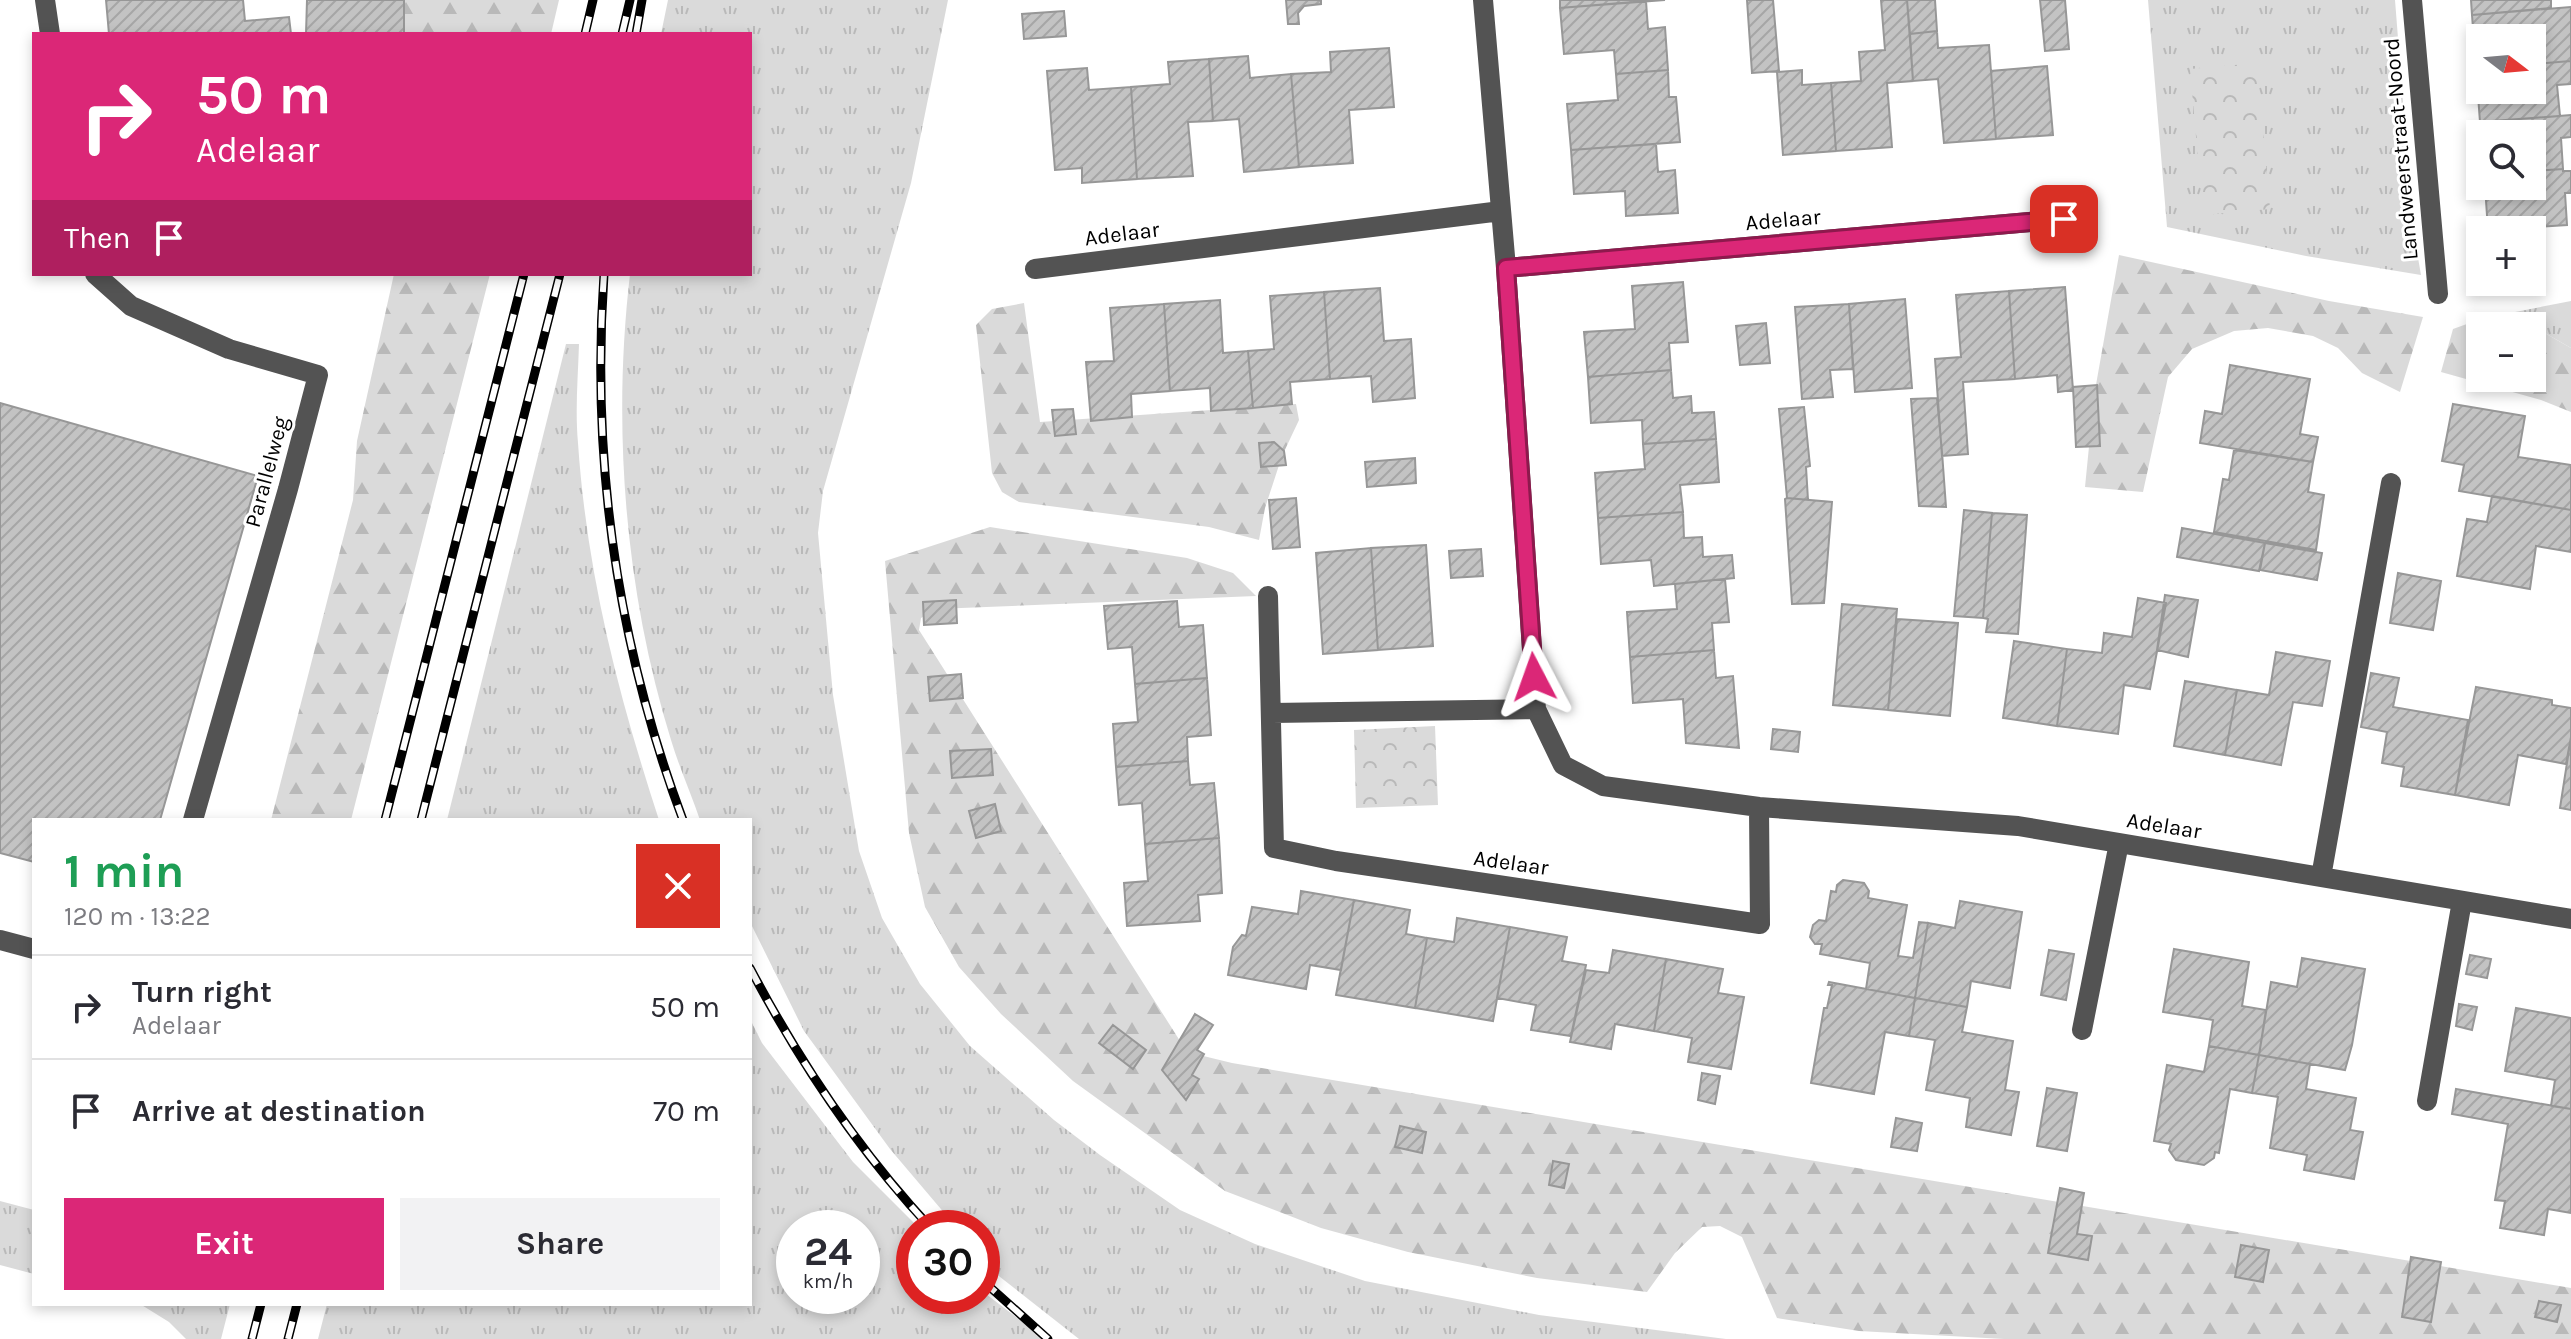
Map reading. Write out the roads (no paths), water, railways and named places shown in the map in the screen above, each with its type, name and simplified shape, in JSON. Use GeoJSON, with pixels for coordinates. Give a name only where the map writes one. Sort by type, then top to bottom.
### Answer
{"type":"FeatureCollection","features":[{"type":"Feature","properties":{"kind":"street"},"geometry":{"type":"LineString","coordinates":[[45,0],[50,32]]}},
{"type":"Feature","properties":{"kind":"street","name":"Adelaar"},"geometry":{"type":"LineString","coordinates":[[1483,0],[1506,268],[1536,709],[1563,765],[1603,786],[1759,807],[2018,826],[2571,919]]}},
{"type":"Feature","properties":{"kind":"street","name":"Landweerstraat-Noord"},"geometry":{"type":"LineString","coordinates":[[2412,0],[2438,294]]}},
{"type":"Feature","properties":{"kind":"street","name":"Adelaar"},"geometry":{"type":"LineString","coordinates":[[1035,269],[1501,211]]}},
{"type":"Feature","properties":{"kind":"street","name":"Adelaar"},"geometry":{"type":"LineString","coordinates":[[1506,268],[2064,219]]}},
{"type":"Feature","properties":{"kind":"street","name":"Parallelweg"},"geometry":{"type":"LineString","coordinates":[[97,276],[131,306],[229,349],[318,375],[194,818]]}},
{"type":"Feature","properties":{"kind":"street"},"geometry":{"type":"LineString","coordinates":[[2321,877],[2391,483]]}},
{"type":"Feature","properties":{"kind":"street","name":"Adelaar"},"geometry":{"type":"LineString","coordinates":[[1268,596],[1274,848],[1336,861],[1760,924],[1759,807]]}},
{"type":"Feature","properties":{"kind":"street"},"geometry":{"type":"LineString","coordinates":[[1272,713],[1536,709]]}},
{"type":"Feature","properties":{"kind":"street"},"geometry":{"type":"LineString","coordinates":[[2082,1030],[2119,843]]}},
{"type":"Feature","properties":{"kind":"street"},"geometry":{"type":"LineString","coordinates":[[2427,1101],[2462,901]]}},
{"type":"Feature","properties":{"kind":"street"},"geometry":{"type":"LineString","coordinates":[[0,940],[32,948]]}},
{"type":"Feature","properties":{"kind":"railway"},"geometry":{"type":"LineString","coordinates":[[585,32],[593,0]]}},
{"type":"Feature","properties":{"kind":"railway"},"geometry":{"type":"LineString","coordinates":[[622,32],[630,0]]}},
{"type":"Feature","properties":{"kind":"railway"},"geometry":{"type":"LineString","coordinates":[[636,32],[642,0]]}},
{"type":"Feature","properties":{"kind":"railway"},"geometry":{"type":"LineString","coordinates":[[386,818],[523,276]]}},
{"type":"Feature","properties":{"kind":"railway"},"geometry":{"type":"LineString","coordinates":[[422,818],[559,276]]}},
{"type":"Feature","properties":{"kind":"railway"},"geometry":{"type":"LineString","coordinates":[[604,276],[602,413],[614,551],[641,687],[682,818]]}},
{"type":"Feature","properties":{"kind":"railway"},"geometry":{"type":"LineString","coordinates":[[752,972],[832,1104],[915,1210]]}},
{"type":"Feature","properties":{"kind":"railway"},"geometry":{"type":"LineString","coordinates":[[1000,1296],[1048,1339]]}},
{"type":"Feature","properties":{"kind":"railway"},"geometry":{"type":"LineString","coordinates":[[252,1339],[260,1306]]}},
{"type":"Feature","properties":{"kind":"railway"},"geometry":{"type":"LineString","coordinates":[[288,1339],[296,1306]]}}]}
